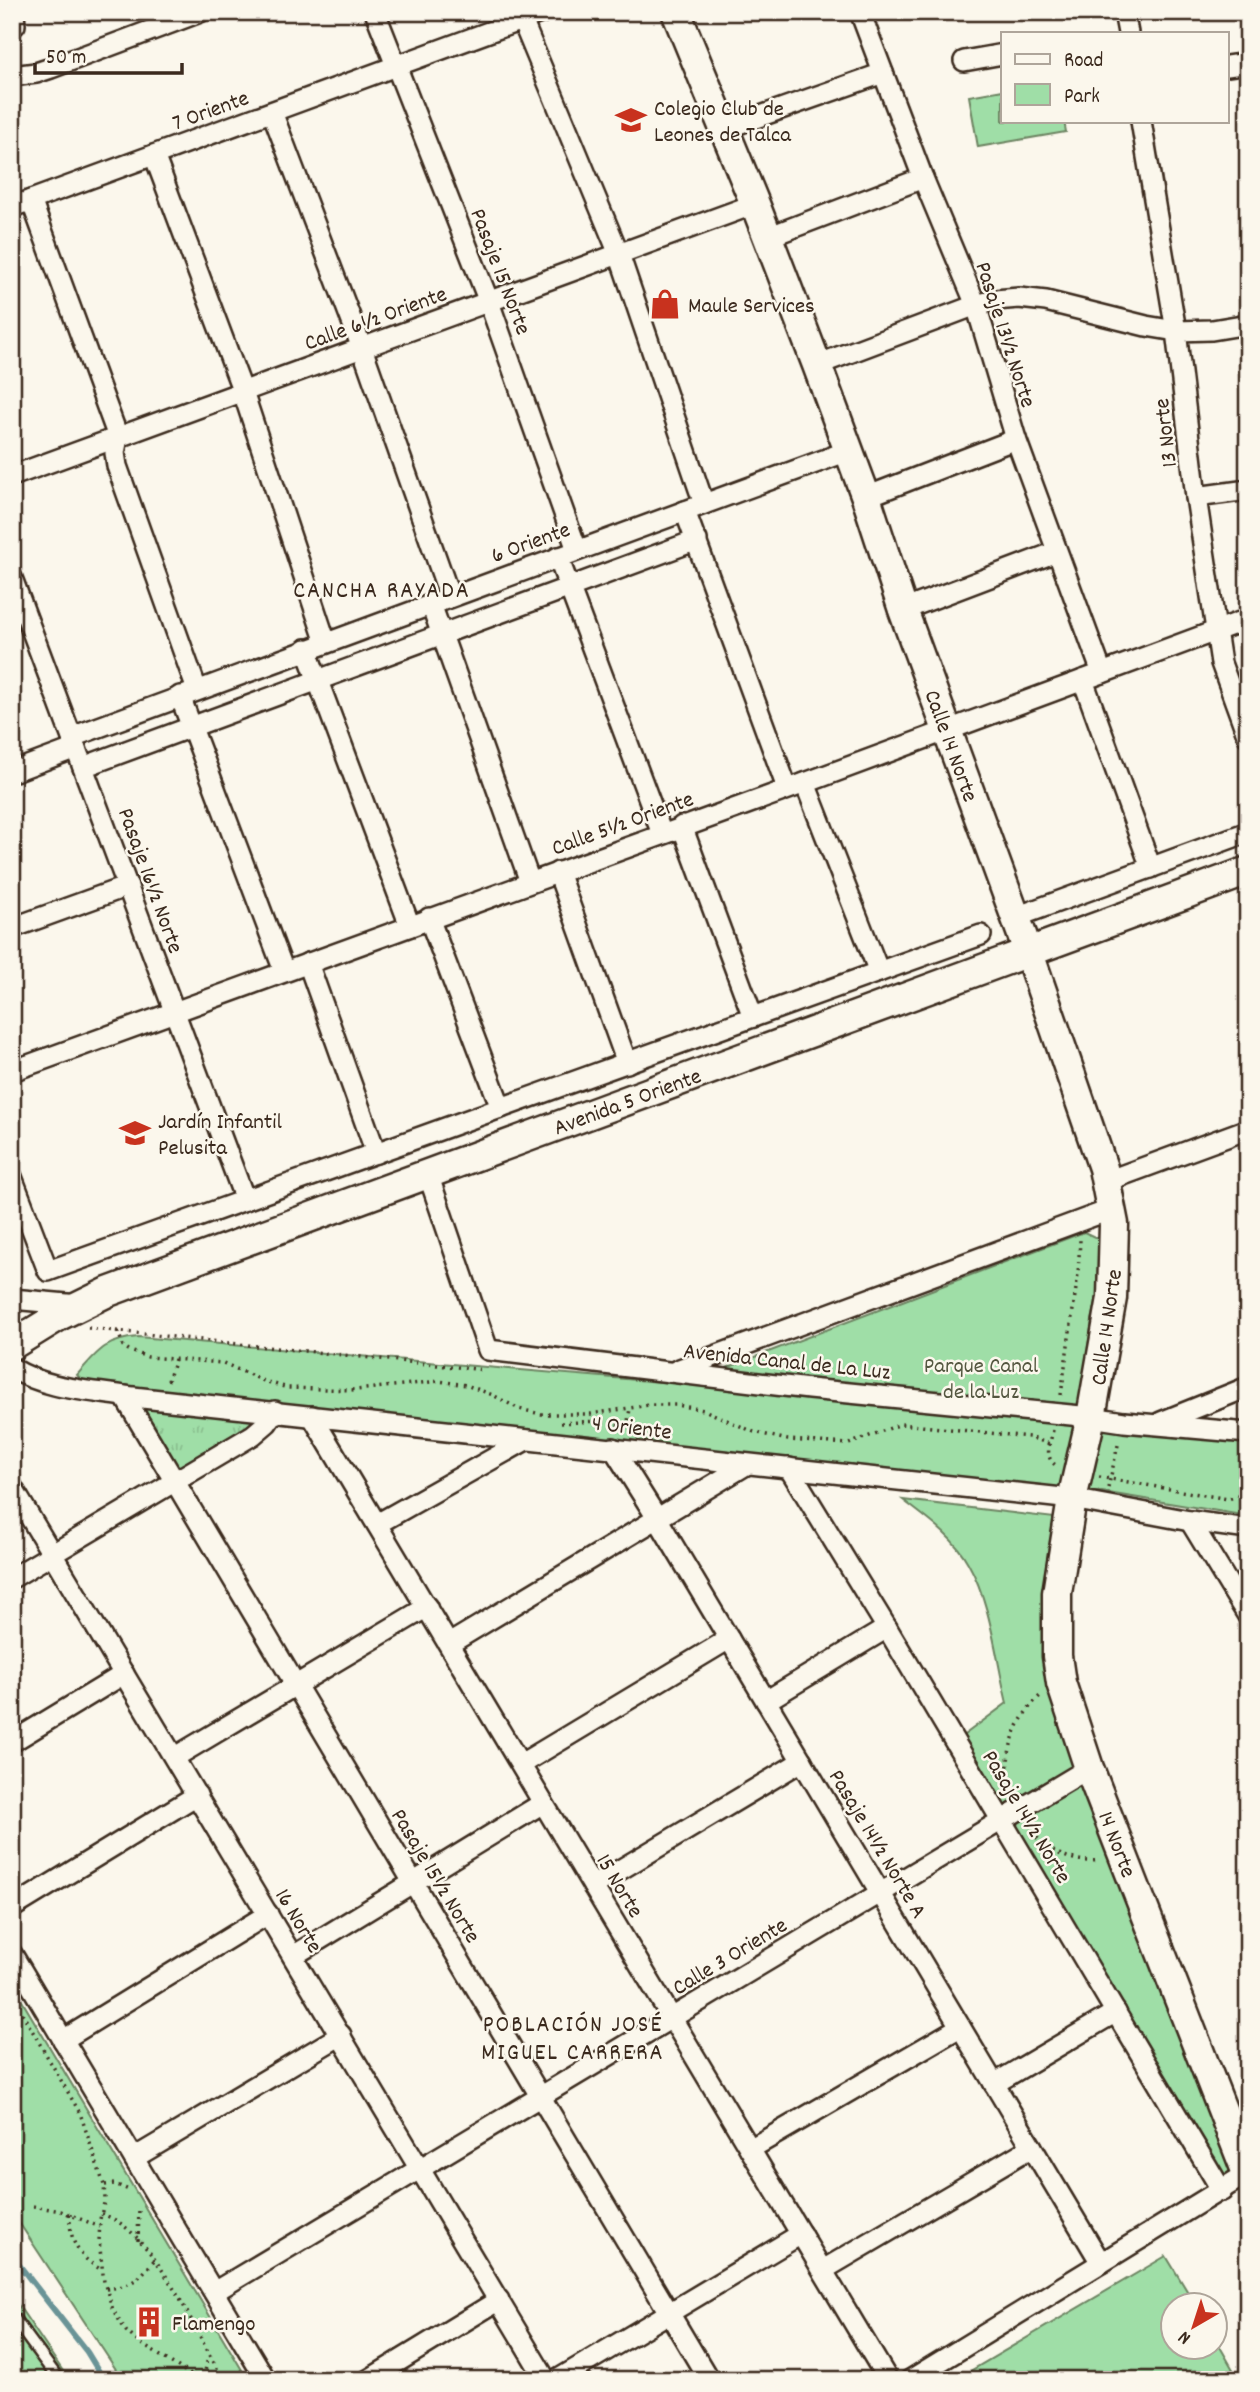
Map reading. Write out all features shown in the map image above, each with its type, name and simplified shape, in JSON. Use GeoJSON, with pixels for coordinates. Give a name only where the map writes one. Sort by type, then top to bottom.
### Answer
{"type":"FeatureCollection","features":[{"type":"Feature","properties":{"kind":"street"},"geometry":{"type":"LineString","coordinates":[[12,76],[51,68],[200,12]]}},
{"type":"Feature","properties":{"kind":"street","name":"Pasaje 15 Norte"},"geometry":{"type":"LineString","coordinates":[[375,12],[489,302],[567,554],[570,587],[662,834]]}},
{"type":"Feature","properties":{"kind":"street","name":"7 Oriente"},"geometry":{"type":"LineString","coordinates":[[12,207],[543,12]]}},
{"type":"Feature","properties":{"kind":"street","name":"Calle 14 Norte"},"geometry":{"type":"LineString","coordinates":[[676,12],[768,237],[866,497],[903,610],[1029,952],[1107,1181],[1115,1254],[1112,1298],[1091,1417],[1074,1486]]}},
{"type":"Feature","properties":{"kind":"street","name":"Pasaje 13½ Norte"},"geometry":{"type":"LineString","coordinates":[[860,12],[923,178],[976,306],[1016,439],[1102,673]]}},
{"type":"Feature","properties":{"kind":"street"},"geometry":{"type":"LineString","coordinates":[[522,20],[619,254],[705,505]]}},
{"type":"Feature","properties":{"kind":"street"},"geometry":{"type":"LineString","coordinates":[[964,61],[1001,54]]}},
{"type":"Feature","properties":{"kind":"street"},"geometry":{"type":"LineString","coordinates":[[1228,66],[1248,63]]}},
{"type":"Feature","properties":{"kind":"street"},"geometry":{"type":"LineString","coordinates":[[724,129],[883,73]]}},
{"type":"Feature","properties":{"kind":"street"},"geometry":{"type":"LineString","coordinates":[[272,112],[362,348],[440,600],[443,634],[530,882]]}},
{"type":"Feature","properties":{"kind":"street","name":"13 Norte"},"geometry":{"type":"LineString","coordinates":[[1142,122],[1176,331],[1196,497],[1221,663],[1248,737]]}},
{"type":"Feature","properties":{"kind":"street"},"geometry":{"type":"LineString","coordinates":[[154,155],[243,392],[326,643]]}},
{"type":"Feature","properties":{"kind":"street"},"geometry":{"type":"LineString","coordinates":[[768,237],[923,178]]}},
{"type":"Feature","properties":{"kind":"street"},"geometry":{"type":"LineString","coordinates":[[31,200],[118,438],[115,453],[117,466],[188,693],[191,727],[284,971]]}},
{"type":"Feature","properties":{"kind":"street","name":"Calle 6½ Oriente"},"geometry":{"type":"LineString","coordinates":[[12,476],[755,204]]}},
{"type":"Feature","properties":{"kind":"street"},"geometry":{"type":"LineString","coordinates":[[817,365],[995,300],[1019,298],[1046,301],[1176,331],[1212,330],[1248,324]]}},
{"type":"Feature","properties":{"kind":"street"},"geometry":{"type":"LineString","coordinates":[[866,497],[1016,439]]}},
{"type":"Feature","properties":{"kind":"street","name":"6 Oriente"},"geometry":{"type":"LineString","coordinates":[[12,772],[188,693],[705,505],[848,450]]}},
{"type":"Feature","properties":{"kind":"street"},"geometry":{"type":"LineString","coordinates":[[1196,497],[1248,490]]}},
{"type":"Feature","properties":{"kind":"street"},"geometry":{"type":"LineString","coordinates":[[685,511],[796,785],[879,972]]}},
{"type":"Feature","properties":{"kind":"street"},"geometry":{"type":"LineString","coordinates":[[83,767],[697,540]]}},
{"type":"Feature","properties":{"kind":"street"},"geometry":{"type":"LineString","coordinates":[[903,610],[1056,552]]}},
{"type":"Feature","properties":{"kind":"street","name":"Pasaje 16½ Norte"},"geometry":{"type":"LineString","coordinates":[[12,578],[245,1200]]}},
{"type":"Feature","properties":{"kind":"street","name":"Calle 5½ Oriente"},"geometry":{"type":"LineString","coordinates":[[12,1071],[1248,618]]}},
{"type":"Feature","properties":{"kind":"street"},"geometry":{"type":"LineString","coordinates":[[306,649],[410,926]]}},
{"type":"Feature","properties":{"kind":"street"},"geometry":{"type":"LineString","coordinates":[[1083,680],[1150,868]]}},
{"type":"Feature","properties":{"kind":"street"},"geometry":{"type":"LineString","coordinates":[[681,826],[753,1017]]}},
{"type":"Feature","properties":{"kind":"street"},"geometry":{"type":"LineString","coordinates":[[1016,917],[1248,832]]}},
{"type":"Feature","properties":{"kind":"street","name":"Avenida 5 Oriente"},"geometry":{"type":"LineString","coordinates":[[12,1345],[78,1306],[108,1292],[1248,871]]}},
{"type":"Feature","properties":{"kind":"street"},"geometry":{"type":"LineString","coordinates":[[558,872],[627,1063]]}},
{"type":"Feature","properties":{"kind":"street"},"geometry":{"type":"LineString","coordinates":[[12,928],[128,886]]}},
{"type":"Feature","properties":{"kind":"street"},"geometry":{"type":"LineString","coordinates":[[429,918],[501,1108]]}},
{"type":"Feature","properties":{"kind":"street"},"geometry":{"type":"LineString","coordinates":[[12,1177],[47,1271],[981,935]]}},
{"type":"Feature","properties":{"kind":"street"},"geometry":{"type":"LineString","coordinates":[[308,963],[376,1153]]}},
{"type":"Feature","properties":{"kind":"street"},"geometry":{"type":"LineString","coordinates":[[1107,1181],[1248,1129]]}},
{"type":"Feature","properties":{"kind":"street","name":"Avenida Canal de La Luz"},"geometry":{"type":"LineString","coordinates":[[428,1174],[488,1350],[809,1389],[1248,1433]]}},
{"type":"Feature","properties":{"kind":"street"},"geometry":{"type":"LineString","coordinates":[[672,1372],[1112,1209]]}},
{"type":"Feature","properties":{"kind":"street"},"geometry":{"type":"LineString","coordinates":[[12,1299],[78,1306]]}},
{"type":"Feature","properties":{"kind":"street","name":"4 Oriente"},"geometry":{"type":"LineString","coordinates":[[12,1368],[32,1380],[46,1384],[124,1396],[614,1448],[746,1465],[1074,1486],[1105,1505],[1248,1529]]}},
{"type":"Feature","properties":{"kind":"street"},"geometry":{"type":"LineString","coordinates":[[1157,1424],[1248,1387]]}},
{"type":"Feature","properties":{"kind":"street","name":"Pasaje 15½ Norte"},"geometry":{"type":"LineString","coordinates":[[124,1396],[709,2380]]}},
{"type":"Feature","properties":{"kind":"street"},"geometry":{"type":"LineString","coordinates":[[12,1578],[253,1435],[267,1423],[275,1411]]}},
{"type":"Feature","properties":{"kind":"street","name":"15 Norte"},"geometry":{"type":"LineString","coordinates":[[312,1416],[888,2380]]}},
{"type":"Feature","properties":{"kind":"street"},"geometry":{"type":"LineString","coordinates":[[377,1524],[526,1440]]}},
{"type":"Feature","properties":{"kind":"street","name":"Pasaje 14½ Norte A"},"geometry":{"type":"LineString","coordinates":[[614,1448],[1101,2263]]}},
{"type":"Feature","properties":{"kind":"street"},"geometry":{"type":"LineString","coordinates":[[449,1644],[746,1465]]}},
{"type":"Feature","properties":{"kind":"street","name":"Pasaje 14½ Norte"},"geometry":{"type":"LineString","coordinates":[[789,1468],[1222,2191]]}},
{"type":"Feature","properties":{"kind":"street","name":"14 Norte"},"geometry":{"type":"LineString","coordinates":[[1074,1486],[1057,1593],[1056,1643],[1061,1683],[1089,1768],[1248,2174]]}},
{"type":"Feature","properties":{"kind":"street","name":"16 Norte"},"geometry":{"type":"LineString","coordinates":[[12,1487],[546,2380]]}},
{"type":"Feature","properties":{"kind":"street"},"geometry":{"type":"LineString","coordinates":[[1190,1521],[1248,1616]]}},
{"type":"Feature","properties":{"kind":"street"},"geometry":{"type":"LineString","coordinates":[[174,1757],[426,1607]]}},
{"type":"Feature","properties":{"kind":"street"},"geometry":{"type":"LineString","coordinates":[[766,1701],[887,1628]]}},
{"type":"Feature","properties":{"kind":"street"},"geometry":{"type":"LineString","coordinates":[[521,1765],[729,1639]]}},
{"type":"Feature","properties":{"kind":"street"},"geometry":{"type":"LineString","coordinates":[[12,1742],[124,1674]]}},
{"type":"Feature","properties":{"kind":"street"},"geometry":{"type":"LineString","coordinates":[[593,1886],[802,1761]]}},
{"type":"Feature","properties":{"kind":"street","name":"Calle 3 Oriente"},"geometry":{"type":"LineString","coordinates":[[214,2292],[1089,1768]]}},
{"type":"Feature","properties":{"kind":"street"},"geometry":{"type":"LineString","coordinates":[[12,1908],[197,1795]]}},
{"type":"Feature","properties":{"kind":"street"},"geometry":{"type":"LineString","coordinates":[[293,1956],[543,1803]]}},
{"type":"Feature","properties":{"kind":"street"},"geometry":{"type":"LineString","coordinates":[[63,2039],[268,1914]]}},
{"type":"Feature","properties":{"kind":"street"},"geometry":{"type":"LineString","coordinates":[[12,1954],[266,2380]]}},
{"type":"Feature","properties":{"kind":"street"},"geometry":{"type":"LineString","coordinates":[[994,2084],[1115,2012]]}},
{"type":"Feature","properties":{"kind":"street"},"geometry":{"type":"LineString","coordinates":[[750,2149],[960,2027]]}},
{"type":"Feature","properties":{"kind":"street"},"geometry":{"type":"LineString","coordinates":[[134,2158],[341,2035]]}},
{"type":"Feature","properties":{"kind":"street"},"geometry":{"type":"LineString","coordinates":[[822,2270],[1032,2147]]}},
{"type":"Feature","properties":{"kind":"street"},"geometry":{"type":"LineString","coordinates":[[910,2380],[1248,2174]]}},
{"type":"Feature","properties":{"kind":"street"},"geometry":{"type":"LineString","coordinates":[[557,2380],[801,2234]]}},
{"type":"Feature","properties":{"kind":"street"},"geometry":{"type":"LineString","coordinates":[[368,2380],[499,2300]]}},
{"type":"Feature","properties":{"kind":"lane"},"geometry":{"type":"LineString","coordinates":[[12,2316],[59,2380]]}},
{"type":"Feature","properties":{"kind":"path"},"geometry":{"type":"LineString","coordinates":[[1081,1220],[1078,1274],[1064,1384],[1048,1454],[1049,1461],[1074,1486],[1111,1479],[1228,1499],[1248,1494]]}},
{"type":"Feature","properties":{"kind":"path"},"geometry":{"type":"LineString","coordinates":[[118,1331],[123,1346],[130,1351],[148,1357],[223,1363],[288,1388],[357,1390],[439,1381],[466,1385],[519,1409],[541,1414],[591,1414],[677,1405],[704,1410],[754,1432],[788,1440],[849,1444],[901,1424],[1029,1437],[1050,1444]]}},
{"type":"Feature","properties":{"kind":"path"},"geometry":{"type":"LineString","coordinates":[[589,1446],[590,1434],[561,1426],[560,1423],[598,1421],[623,1425],[628,1422],[630,1408]]}},
{"type":"Feature","properties":{"kind":"path"},"geometry":{"type":"LineString","coordinates":[[1105,1505],[1124,1422]]}},
{"type":"Feature","properties":{"kind":"path"},"geometry":{"type":"LineString","coordinates":[[1061,1683],[1050,1686],[1032,1704],[1014,1737],[1008,1755],[1010,1786],[1020,1810],[1040,1841],[1058,1853],[1073,1859],[1093,1861],[1121,1851]]}},
{"type":"Feature","properties":{"kind":"path"},"geometry":{"type":"LineString","coordinates":[[19,2007],[80,2113],[104,2185],[105,2199],[100,2227],[102,2270],[113,2310],[126,2331],[158,2356],[195,2379],[205,2371],[208,2355]]}},
{"type":"Feature","properties":{"kind":"path"},"geometry":{"type":"LineString","coordinates":[[33,2206],[70,2214],[100,2227]]}},
{"type":"Feature","properties":{"kind":"path"},"geometry":{"type":"LineString","coordinates":[[138,2241],[139,2208]]}},
{"type":"Feature","properties":{"kind":"path"},"geometry":{"type":"LineString","coordinates":[[70,2214],[73,2242],[80,2256],[102,2270]]}},
{"type":"Feature","properties":{"kind":"path"},"geometry":{"type":"LineString","coordinates":[[101,2214],[124,2226],[165,2271],[208,2355],[224,2380]]}},
{"type":"Feature","properties":{"kind":"path"},"geometry":{"type":"LineString","coordinates":[[106,2289],[130,2285],[139,2279],[155,2259]]}},
{"type":"Feature","properties":{"kind":"green space"},"geometry":{"type":"Polygon","coordinates":[[[1001,90],[1001,122],[1064,122],[1066,132],[978,147],[969,96],[1001,90]]]}},
{"type":"Feature","properties":{"kind":"green space","name":"Parque Canal de la Luz"},"geometry":{"type":"Polygon","coordinates":[[[1084,1232],[1101,1240],[1101,1282],[1073,1424],[1248,1443],[1248,1516],[1102,1492],[90,1383],[77,1375],[103,1348],[118,1341],[138,1337],[684,1384],[1084,1232]]]}},
{"type":"Feature","properties":{"kind":"green space"},"geometry":{"type":"Polygon","coordinates":[[[140,1405],[252,1417],[255,1424],[180,1470],[174,1468],[140,1405]]]}},
{"type":"Feature","properties":{"kind":"green space"},"geometry":{"type":"Polygon","coordinates":[[[903,1500],[1072,1520],[1051,1661],[1239,2171],[1222,2180],[956,1741],[1007,1703],[992,1632],[976,1579],[962,1553],[939,1528],[903,1500]]]}},
{"type":"Feature","properties":{"kind":"green space"},"geometry":{"type":"Polygon","coordinates":[[[12,1984],[248,2380],[123,2380],[12,2212],[12,1984]]]}},
{"type":"Feature","properties":{"kind":"green space"},"geometry":{"type":"Polygon","coordinates":[[[1166,2256],[1187,2290],[1158,2290],[1158,2360],[1228,2360],[1239,2380],[955,2380],[1166,2256]]]}},
{"type":"Feature","properties":{"kind":"green space"},"geometry":{"type":"Polygon","coordinates":[[[12,2296],[69,2380],[12,2380],[12,2296]]]}},
{"type":"Feature","properties":{"kind":"waterway"},"geometry":{"type":"LineString","coordinates":[[12,2256],[87,2352],[104,2380]]}},
{"type":"Feature","properties":{"kind":"place","name":"Colegio Club de Leones de Talca"},"geometry":{"type":"Point","coordinates":[631,120]}},
{"type":"Feature","properties":{"kind":"place","name":"Maule Services"},"geometry":{"type":"Point","coordinates":[665,304]}},
{"type":"Feature","properties":{"kind":"place","name":"Jardín Infantil Pelusita"},"geometry":{"type":"Point","coordinates":[135,1133]}},
{"type":"Feature","properties":{"kind":"place","name":"Flamengo"},"geometry":{"type":"Point","coordinates":[149,2322]}},
{"type":"Feature","properties":{"kind":"district","name":"CANCHA RAYADA"},"geometry":{"type":"Point","coordinates":[382,589]}},
{"type":"Feature","properties":{"kind":"district","name":"POBLACIÓN JOSÉ MIGUEL CARRERA"},"geometry":{"type":"Point","coordinates":[573,2037]}}]}
